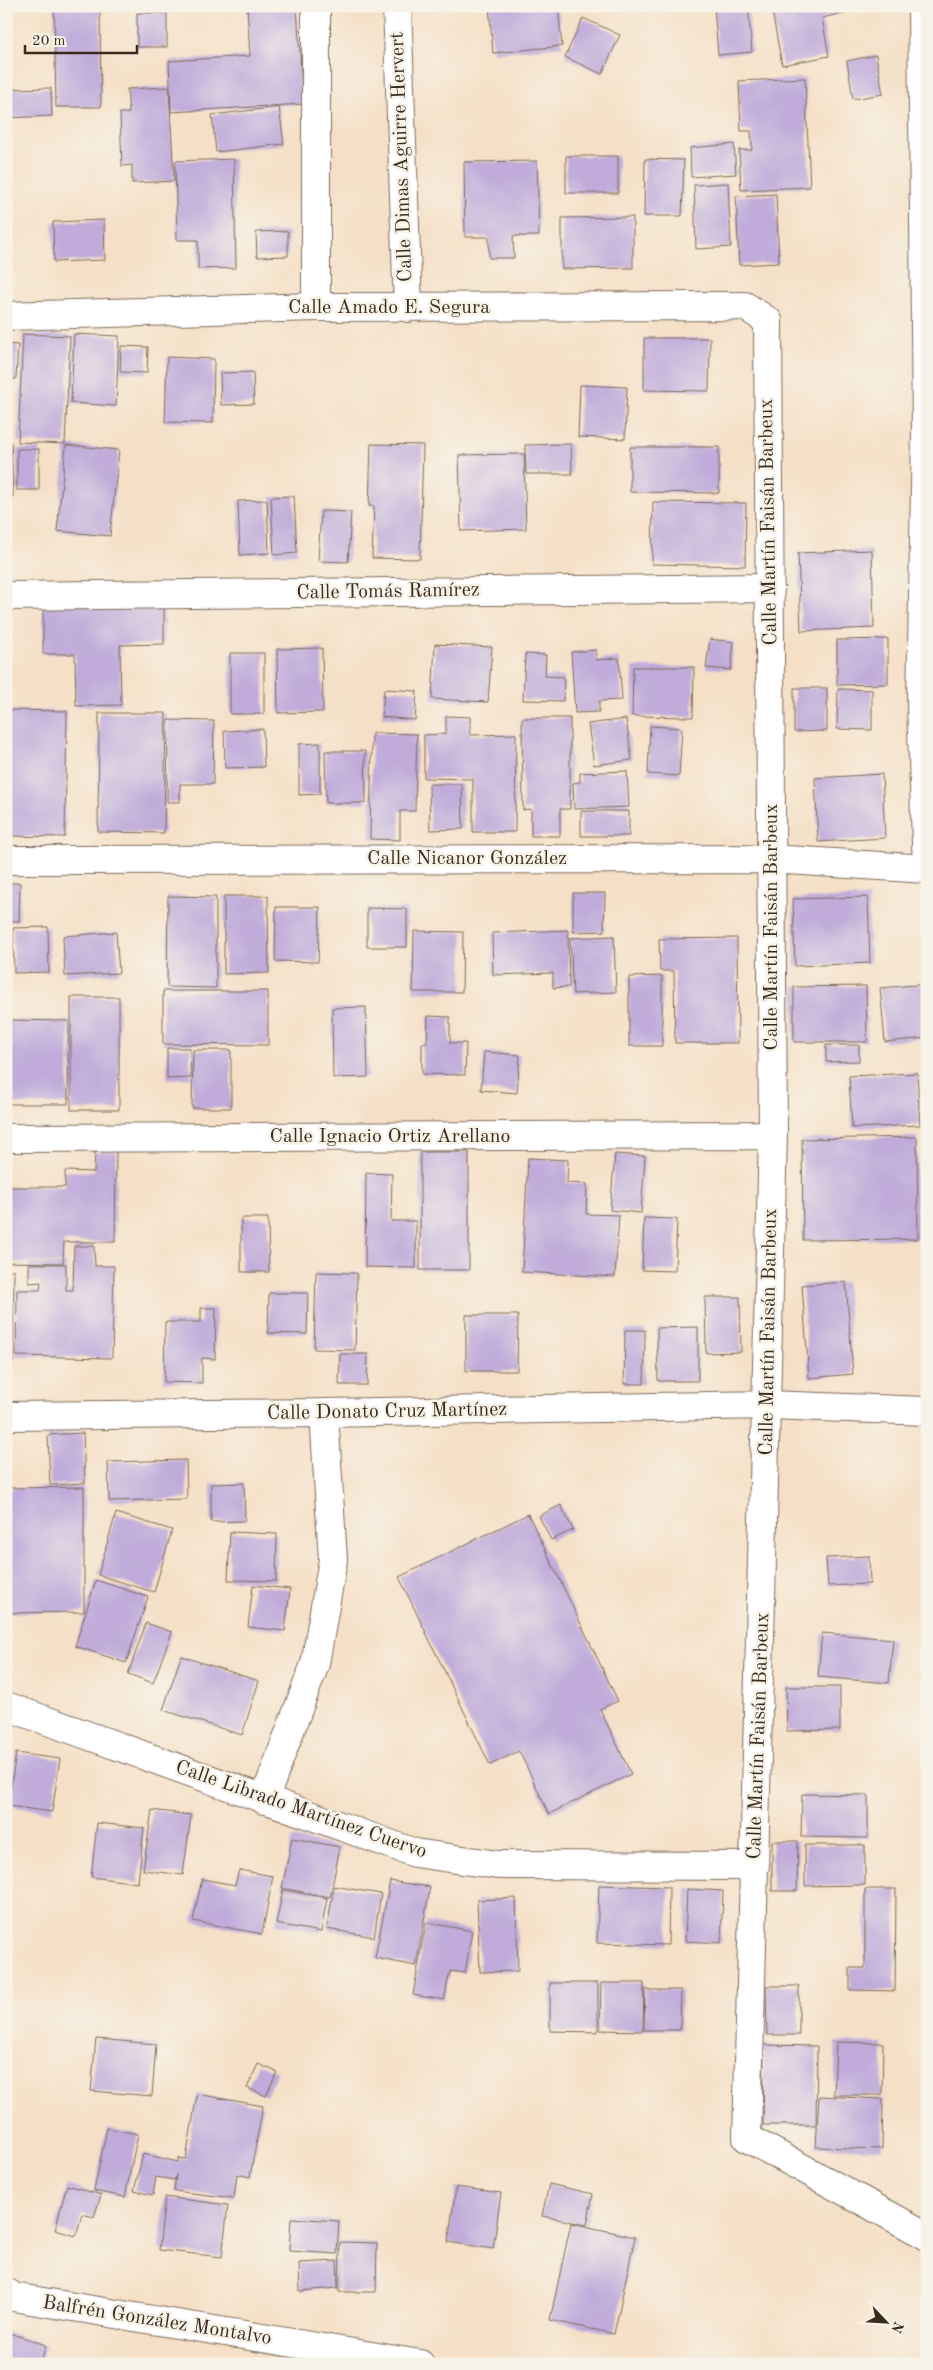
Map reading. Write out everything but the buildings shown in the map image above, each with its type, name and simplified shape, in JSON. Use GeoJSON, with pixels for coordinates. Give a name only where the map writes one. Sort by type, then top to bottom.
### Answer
{"type":"FeatureCollection","features":[{"type":"Feature","properties":{"kind":"street"},"geometry":{"type":"LineString","coordinates":[[316,6],[316,307]]}},
{"type":"Feature","properties":{"kind":"street","name":"Calle Dimas Aguirre Hervert"},"geometry":{"type":"LineString","coordinates":[[397,6],[408,308]]}},
{"type":"Feature","properties":{"kind":"street"},"geometry":{"type":"LineString","coordinates":[[922,6],[926,432],[924,702],[927,870]]}},
{"type":"Feature","properties":{"kind":"street","name":"Calle Amado E. Segura"},"geometry":{"type":"LineString","coordinates":[[6,316],[316,307],[745,306],[768,320]]}},
{"type":"Feature","properties":{"kind":"street","name":"Calle Martín Faisán Barbeux"},"geometry":{"type":"LineString","coordinates":[[768,320],[773,1135],[768,1405],[748,2138],[927,2236]]}},
{"type":"Feature","properties":{"kind":"street","name":"Calle Tomás Ramírez"},"geometry":{"type":"LineString","coordinates":[[6,596],[770,588]]}},
{"type":"Feature","properties":{"kind":"street","name":"Calle Nicanor González"},"geometry":{"type":"LineString","coordinates":[[6,860],[772,859],[927,870]]}},
{"type":"Feature","properties":{"kind":"street","name":"Calle Ignacio Ortiz Arellano"},"geometry":{"type":"LineString","coordinates":[[6,1138],[773,1135]]}},
{"type":"Feature","properties":{"kind":"street","name":"Calle Donato Cruz Martínez"},"geometry":{"type":"LineString","coordinates":[[6,1416],[324,1414],[768,1405],[927,1411]]}},
{"type":"Feature","properties":{"kind":"street"},"geometry":{"type":"LineString","coordinates":[[264,1800],[315,1664],[333,1560],[324,1414]]}},
{"type":"Feature","properties":{"kind":"street","name":"Calle Librado Martínez Cuervo"},"geometry":{"type":"LineString","coordinates":[[6,1706],[415,1853],[498,1865],[755,1866]]}},
{"type":"Feature","properties":{"kind":"street","name":"Balfrén González Montalvo"},"geometry":{"type":"LineString","coordinates":[[9,2295],[420,2364]]}}]}
